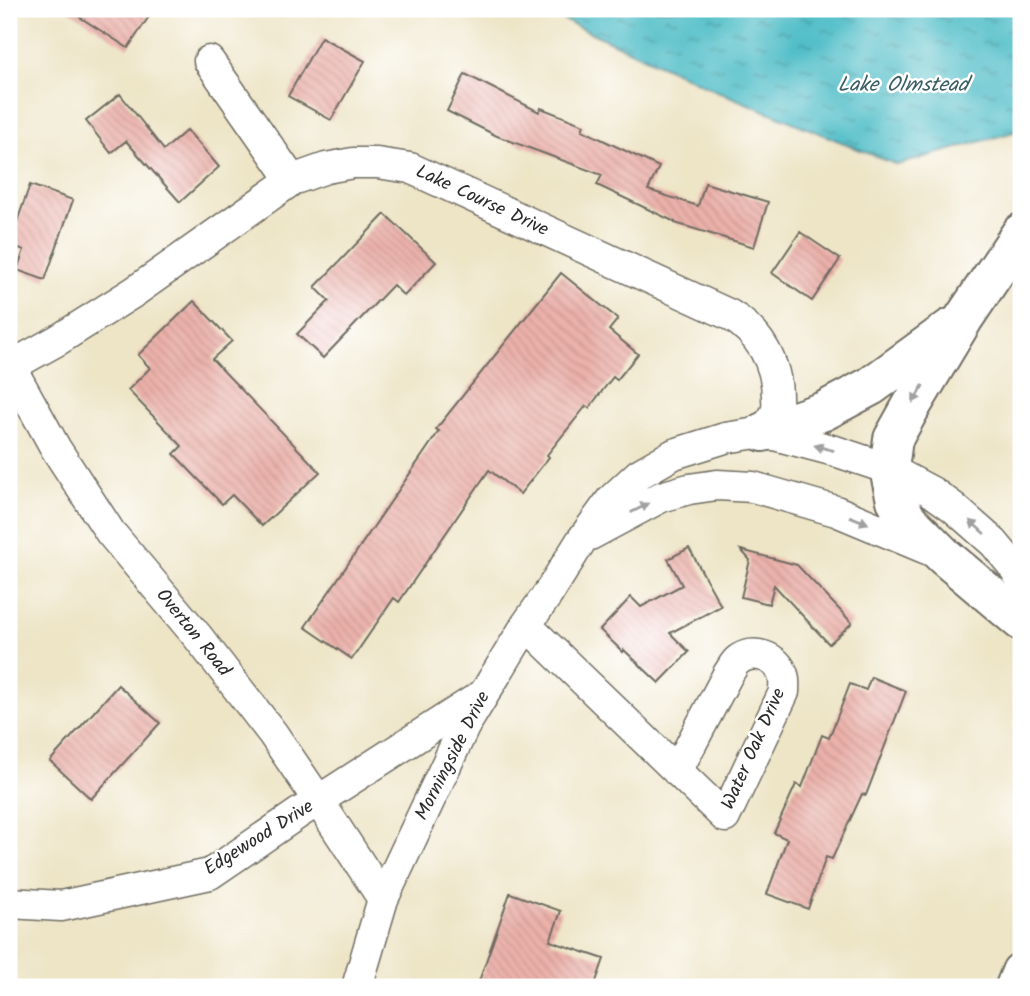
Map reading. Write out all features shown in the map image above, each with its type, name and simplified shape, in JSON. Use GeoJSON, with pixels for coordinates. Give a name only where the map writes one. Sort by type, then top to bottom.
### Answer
{"type":"FeatureCollection","features":[{"type":"Feature","properties":{"kind":"main road"},"geometry":{"type":"LineString","coordinates":[[1021,233],[964,318],[893,439],[889,469],[895,500],[907,519],[944,556],[1021,621]]}},
{"type":"Feature","properties":{"kind":"main road"},"geometry":{"type":"LineString","coordinates":[[763,432],[824,411],[871,386],[964,318]]}},
{"type":"Feature","properties":{"kind":"main road"},"geometry":{"type":"LineString","coordinates":[[1016,987],[1021,972]]}},
{"type":"Feature","properties":{"kind":"street"},"geometry":{"type":"LineString","coordinates":[[209,61],[292,180]]}},
{"type":"Feature","properties":{"kind":"street","name":"Lake Course Drive"},"geometry":{"type":"LineString","coordinates":[[10,365],[58,340],[134,292],[292,180],[326,168],[353,163],[377,163],[410,168],[730,315],[742,323],[769,357],[777,386],[777,409],[763,432]]}},
{"type":"Feature","properties":{"kind":"street","name":"Overton Road"},"geometry":{"type":"LineString","coordinates":[[10,365],[56,449],[110,532],[198,637],[273,734],[383,899]]}},
{"type":"Feature","properties":{"kind":"street","name":"Morningside Drive"},"geometry":{"type":"LineString","coordinates":[[357,987],[383,899],[464,727],[581,541],[611,500],[639,474],[674,454],[725,438],[763,432],[835,451],[889,469],[932,492],[994,543],[1021,579]]}},
{"type":"Feature","properties":{"kind":"street","name":"Morningside Drive"},"geometry":{"type":"LineString","coordinates":[[581,541],[661,497],[718,485],[753,487],[836,510],[944,556]]}},
{"type":"Feature","properties":{"kind":"street","name":"Water Oak Drive"},"geometry":{"type":"LineString","coordinates":[[526,625],[677,771],[725,817],[784,692],[784,676],[777,663],[765,656],[753,654],[738,660],[677,771]]}},
{"type":"Feature","properties":{"kind":"street","name":"Edgewood Drive"},"geometry":{"type":"LineString","coordinates":[[9,903],[61,906],[210,874],[318,800],[482,695]]}},
{"type":"Feature","properties":{"kind":"water","name":"Lake Olmstead"},"geometry":{"type":"Polygon","coordinates":[[[540,9],[1021,9],[1021,130],[897,165],[717,91],[540,9]]]}},
{"type":"Feature","properties":{"kind":"building"},"geometry":{"type":"Polygon","coordinates":[[[67,9],[154,9],[128,48],[67,9]]]}},
{"type":"Feature","properties":{"kind":"building"},"geometry":{"type":"Polygon","coordinates":[[[321,37],[365,61],[331,120],[288,96],[321,37]]]}},
{"type":"Feature","properties":{"kind":"building"},"geometry":{"type":"Polygon","coordinates":[[[465,74],[539,112],[541,108],[584,125],[582,130],[659,167],[648,190],[698,206],[705,183],[768,202],[754,247],[675,223],[597,185],[602,175],[497,136],[447,111],[465,74]]]}},
{"type":"Feature","properties":{"kind":"building"},"geometry":{"type":"Polygon","coordinates":[[[120,94],[164,150],[187,130],[219,167],[180,202],[126,141],[111,153],[86,121],[120,94]]]}},
{"type":"Feature","properties":{"kind":"building"},"geometry":{"type":"Polygon","coordinates":[[[30,185],[73,200],[45,280],[17,270],[24,250],[9,244],[30,185]]]}},
{"type":"Feature","properties":{"kind":"building"},"geometry":{"type":"Polygon","coordinates":[[[385,214],[436,262],[404,296],[393,285],[323,358],[297,334],[329,301],[315,287],[385,214]]]}},
{"type":"Feature","properties":{"kind":"building"},"geometry":{"type":"Polygon","coordinates":[[[800,232],[840,259],[812,301],[772,273],[800,232]]]}},
{"type":"Feature","properties":{"kind":"building"},"geometry":{"type":"Polygon","coordinates":[[[561,273],[618,319],[609,330],[638,354],[617,380],[613,377],[589,408],[586,406],[520,494],[489,470],[399,602],[394,598],[352,659],[305,627],[439,431],[436,429],[561,273]]]}},
{"type":"Feature","properties":{"kind":"building"},"geometry":{"type":"Polygon","coordinates":[[[194,301],[232,341],[212,359],[320,472],[262,526],[232,495],[222,504],[174,454],[182,446],[128,390],[150,368],[138,355],[194,301]]]}},
{"type":"Feature","properties":{"kind":"building"},"geometry":{"type":"Polygon","coordinates":[[[689,548],[721,606],[670,633],[689,652],[659,683],[600,630],[631,597],[641,607],[682,585],[668,559],[689,548]]]}},
{"type":"Feature","properties":{"kind":"building"},"geometry":{"type":"Polygon","coordinates":[[[741,550],[797,565],[852,623],[829,644],[774,585],[769,604],[741,597],[750,560],[741,550]]]}},
{"type":"Feature","properties":{"kind":"building"},"geometry":{"type":"Polygon","coordinates":[[[871,677],[906,691],[866,795],[862,794],[832,859],[826,857],[808,909],[767,894],[787,839],[774,833],[796,784],[802,787],[822,735],[829,738],[850,684],[866,690],[871,677]]]}},
{"type":"Feature","properties":{"kind":"building"},"geometry":{"type":"Polygon","coordinates":[[[118,685],[160,723],[91,799],[50,761],[118,685]]]}},
{"type":"Feature","properties":{"kind":"building"},"geometry":{"type":"Polygon","coordinates":[[[510,893],[561,911],[550,941],[604,959],[594,987],[477,987],[510,893]]]}}]}
